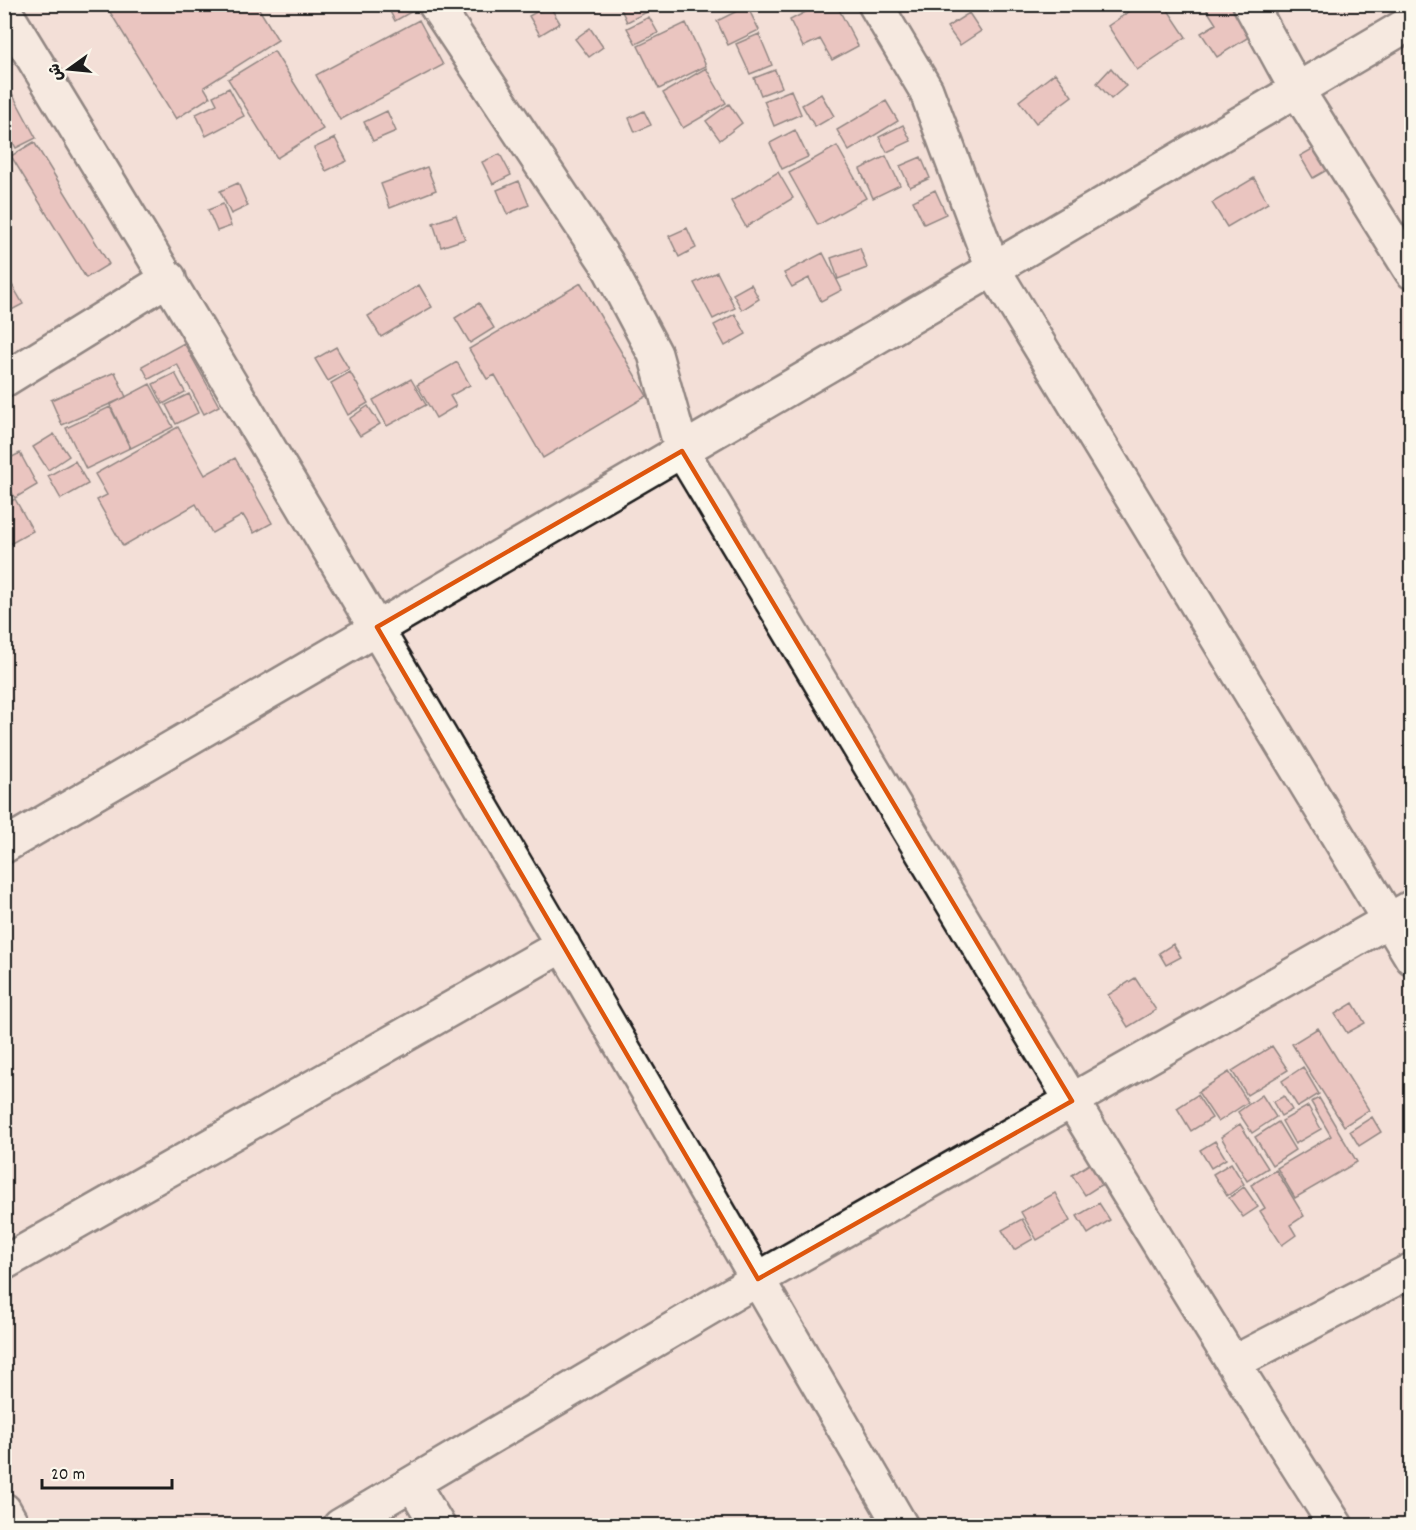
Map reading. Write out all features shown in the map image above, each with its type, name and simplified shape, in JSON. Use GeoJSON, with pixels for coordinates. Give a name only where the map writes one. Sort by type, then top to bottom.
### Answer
{"type":"FeatureCollection","features":[{"type":"Feature","properties":{"kind":"street"},"geometry":{"type":"LineString","coordinates":[[435,4],[606,262],[655,354],[682,451],[1072,1101],[1233,1364],[1336,1526]]}},
{"type":"Feature","properties":{"kind":"street"},"geometry":{"type":"LineString","coordinates":[[875,4],[926,90],[993,270],[1400,914],[1412,958]]}},
{"type":"Feature","properties":{"kind":"street"},"geometry":{"type":"LineString","coordinates":[[1250,4],[1297,90],[1412,272]]}},
{"type":"Feature","properties":{"kind":"street"},"geometry":{"type":"LineString","coordinates":[[4,10],[169,278],[377,627],[901,1526]]}},
{"type":"Feature","properties":{"kind":"street"},"geometry":{"type":"LineString","coordinates":[[4,846],[993,270],[1412,22]]}},
{"type":"Feature","properties":{"kind":"street"},"geometry":{"type":"LineString","coordinates":[[4,380],[169,278]]}},
{"type":"Feature","properties":{"kind":"street"},"geometry":{"type":"LineString","coordinates":[[340,1526],[758,1280],[1400,914]]}},
{"type":"Feature","properties":{"kind":"street"},"geometry":{"type":"LineString","coordinates":[[4,1263],[563,945]]}},
{"type":"Feature","properties":{"kind":"street"},"geometry":{"type":"LineString","coordinates":[[1233,1364],[1412,1270]]}},
{"type":"Feature","properties":{"kind":"street"},"geometry":{"type":"LineString","coordinates":[[413,1484],[438,1526]]}},
{"type":"Feature","properties":{"kind":"street"},"geometry":{"type":"LineString","coordinates":[[4,1510],[13,1526]]}},
{"type":"Feature","properties":{"kind":"highlighted area"},"geometry":{"type":"Polygon","coordinates":[[[682,451],[1072,1101],[758,1279],[377,627],[682,451]]]}},
{"type":"Feature","properties":{"kind":"building"},"geometry":{"type":"Polygon","coordinates":[[[105,4],[256,4],[278,40],[204,87],[210,97],[176,119],[105,4]]]}},
{"type":"Feature","properties":{"kind":"building"},"geometry":{"type":"Polygon","coordinates":[[[386,4],[413,4],[416,9],[395,21],[386,4]]]}},
{"type":"Feature","properties":{"kind":"building"},"geometry":{"type":"Polygon","coordinates":[[[521,4],[536,4],[525,11],[521,4]]]}},
{"type":"Feature","properties":{"kind":"building"},"geometry":{"type":"Polygon","coordinates":[[[625,4],[653,4],[655,8],[627,22],[620,7],[625,4]]]}},
{"type":"Feature","properties":{"kind":"building"},"geometry":{"type":"Polygon","coordinates":[[[821,4],[836,4],[858,46],[832,60],[820,39],[803,47],[790,20],[821,4]]]}},
{"type":"Feature","properties":{"kind":"building"},"geometry":{"type":"Polygon","coordinates":[[[1140,4],[1164,4],[1186,37],[1137,70],[1108,26],[1140,4]]]}},
{"type":"Feature","properties":{"kind":"building"},"geometry":{"type":"Polygon","coordinates":[[[1209,4],[1233,4],[1252,35],[1217,57],[1201,33],[1216,24],[1205,7],[1209,4]]]}},
{"type":"Feature","properties":{"kind":"building"},"geometry":{"type":"Polygon","coordinates":[[[549,5],[560,23],[540,35],[529,16],[549,5]]]}},
{"type":"Feature","properties":{"kind":"building"},"geometry":{"type":"Polygon","coordinates":[[[747,6],[759,30],[728,45],[717,21],[747,6]]]}},
{"type":"Feature","properties":{"kind":"building"},"geometry":{"type":"Polygon","coordinates":[[[969,13],[981,31],[960,45],[947,27],[969,13]]]}},
{"type":"Feature","properties":{"kind":"building"},"geometry":{"type":"Polygon","coordinates":[[[649,17],[658,33],[636,44],[627,28],[649,17]]]}},
{"type":"Feature","properties":{"kind":"building"},"geometry":{"type":"Polygon","coordinates":[[[419,20],[443,65],[340,120],[316,75],[419,20]]]}},
{"type":"Feature","properties":{"kind":"building"},"geometry":{"type":"Polygon","coordinates":[[[686,23],[706,66],[659,89],[638,46],[686,23]]]}},
{"type":"Feature","properties":{"kind":"building"},"geometry":{"type":"Polygon","coordinates":[[[590,28],[603,47],[589,57],[575,39],[590,28]]]}},
{"type":"Feature","properties":{"kind":"building"},"geometry":{"type":"Polygon","coordinates":[[[759,34],[772,65],[750,74],[736,44],[759,34]]]}},
{"type":"Feature","properties":{"kind":"building"},"geometry":{"type":"Polygon","coordinates":[[[274,51],[323,129],[277,158],[228,79],[274,51]]]}},
{"type":"Feature","properties":{"kind":"building"},"geometry":{"type":"Polygon","coordinates":[[[706,68],[726,103],[683,128],[663,93],[706,68]]]}},
{"type":"Feature","properties":{"kind":"building"},"geometry":{"type":"Polygon","coordinates":[[[1111,68],[1126,86],[1111,99],[1097,83],[1111,68]]]}},
{"type":"Feature","properties":{"kind":"building"},"geometry":{"type":"Polygon","coordinates":[[[775,70],[782,87],[761,95],[754,78],[775,70]]]}},
{"type":"Feature","properties":{"kind":"building"},"geometry":{"type":"Polygon","coordinates":[[[1055,73],[1072,96],[1036,123],[1019,101],[1055,73]]]}},
{"type":"Feature","properties":{"kind":"building"},"geometry":{"type":"Polygon","coordinates":[[[7,84],[36,138],[16,148],[4,126],[4,86],[7,84]]]}},
{"type":"Feature","properties":{"kind":"building"},"geometry":{"type":"Polygon","coordinates":[[[1412,86],[1412,99],[1406,89],[1412,86]]]}},
{"type":"Feature","properties":{"kind":"building"},"geometry":{"type":"Polygon","coordinates":[[[229,88],[244,116],[206,136],[196,114],[217,104],[213,96],[229,88]]]}},
{"type":"Feature","properties":{"kind":"building"},"geometry":{"type":"Polygon","coordinates":[[[791,90],[801,114],[774,126],[764,101],[791,90]]]}},
{"type":"Feature","properties":{"kind":"building"},"geometry":{"type":"Polygon","coordinates":[[[821,94],[834,116],[815,127],[802,105],[821,94]]]}},
{"type":"Feature","properties":{"kind":"building"},"geometry":{"type":"Polygon","coordinates":[[[886,101],[898,121],[849,151],[837,130],[886,101]]]}},
{"type":"Feature","properties":{"kind":"building"},"geometry":{"type":"Polygon","coordinates":[[[729,104],[742,123],[720,140],[706,121],[729,104]]]}},
{"type":"Feature","properties":{"kind":"building"},"geometry":{"type":"Polygon","coordinates":[[[387,111],[396,131],[373,141],[364,122],[387,111]]]}},
{"type":"Feature","properties":{"kind":"building"},"geometry":{"type":"Polygon","coordinates":[[[644,111],[651,125],[635,132],[629,118],[644,111]]]}},
{"type":"Feature","properties":{"kind":"building"},"geometry":{"type":"Polygon","coordinates":[[[903,125],[911,141],[887,152],[879,137],[903,125]]]}},
{"type":"Feature","properties":{"kind":"building"},"geometry":{"type":"Polygon","coordinates":[[[795,130],[808,157],[782,169],[770,143],[795,130]]]}},
{"type":"Feature","properties":{"kind":"building"},"geometry":{"type":"Polygon","coordinates":[[[335,138],[347,161],[326,171],[314,148],[335,138]]]}},
{"type":"Feature","properties":{"kind":"building"},"geometry":{"type":"Polygon","coordinates":[[[34,142],[109,264],[86,278],[11,156],[34,142]]]}},
{"type":"Feature","properties":{"kind":"building"},"geometry":{"type":"Polygon","coordinates":[[[1321,144],[1334,166],[1313,178],[1300,156],[1321,144]]]}},
{"type":"Feature","properties":{"kind":"building"},"geometry":{"type":"Polygon","coordinates":[[[837,146],[866,198],[818,225],[789,173],[837,146]]]}},
{"type":"Feature","properties":{"kind":"building"},"geometry":{"type":"Polygon","coordinates":[[[500,154],[511,175],[493,184],[482,162],[500,154]]]}},
{"type":"Feature","properties":{"kind":"building"},"geometry":{"type":"Polygon","coordinates":[[[886,156],[900,185],[873,198],[860,169],[886,156]]]}},
{"type":"Feature","properties":{"kind":"building"},"geometry":{"type":"Polygon","coordinates":[[[921,157],[930,178],[910,187],[900,166],[921,157]]]}},
{"type":"Feature","properties":{"kind":"building"},"geometry":{"type":"Polygon","coordinates":[[[427,167],[436,190],[390,208],[381,184],[427,167]]]}},
{"type":"Feature","properties":{"kind":"building"},"geometry":{"type":"Polygon","coordinates":[[[778,172],[793,198],[746,227],[731,201],[778,172]]]}},
{"type":"Feature","properties":{"kind":"building"},"geometry":{"type":"Polygon","coordinates":[[[1254,178],[1268,203],[1227,227],[1212,203],[1254,178]]]}},
{"type":"Feature","properties":{"kind":"building"},"geometry":{"type":"Polygon","coordinates":[[[519,181],[529,205],[507,214],[497,190],[519,181]]]}},
{"type":"Feature","properties":{"kind":"building"},"geometry":{"type":"Polygon","coordinates":[[[238,183],[248,206],[231,214],[220,191],[238,183]]]}},
{"type":"Feature","properties":{"kind":"building"},"geometry":{"type":"Polygon","coordinates":[[[935,190],[946,214],[924,224],[913,201],[935,190]]]}},
{"type":"Feature","properties":{"kind":"building"},"geometry":{"type":"Polygon","coordinates":[[[223,204],[231,226],[217,231],[208,210],[223,204]]]}},
{"type":"Feature","properties":{"kind":"building"},"geometry":{"type":"Polygon","coordinates":[[[456,215],[465,239],[441,247],[433,223],[456,215]]]}},
{"type":"Feature","properties":{"kind":"building"},"geometry":{"type":"Polygon","coordinates":[[[687,228],[696,248],[679,257],[669,236],[687,228]]]}},
{"type":"Feature","properties":{"kind":"building"},"geometry":{"type":"Polygon","coordinates":[[[860,248],[867,268],[838,279],[831,258],[860,248]]]}},
{"type":"Feature","properties":{"kind":"building"},"geometry":{"type":"Polygon","coordinates":[[[823,253],[842,290],[821,301],[809,278],[792,287],[784,273],[823,253]]]}},
{"type":"Feature","properties":{"kind":"building"},"geometry":{"type":"Polygon","coordinates":[[[4,271],[23,304],[4,314],[4,271]]]}},
{"type":"Feature","properties":{"kind":"building"},"geometry":{"type":"Polygon","coordinates":[[[717,272],[735,308],[713,319],[694,283],[717,272]]]}},
{"type":"Feature","properties":{"kind":"building"},"geometry":{"type":"Polygon","coordinates":[[[581,283],[647,396],[543,458],[495,375],[487,379],[469,349],[581,283]]]}},
{"type":"Feature","properties":{"kind":"building"},"geometry":{"type":"Polygon","coordinates":[[[751,284],[759,299],[742,310],[733,294],[751,284]]]}},
{"type":"Feature","properties":{"kind":"building"},"geometry":{"type":"Polygon","coordinates":[[[419,285],[432,307],[381,337],[368,316],[419,285]]]}},
{"type":"Feature","properties":{"kind":"building"},"geometry":{"type":"Polygon","coordinates":[[[479,303],[494,328],[470,343],[455,318],[479,303]]]}},
{"type":"Feature","properties":{"kind":"building"},"geometry":{"type":"Polygon","coordinates":[[[735,314],[746,334],[725,346],[714,325],[735,314]]]}},
{"type":"Feature","properties":{"kind":"building"},"geometry":{"type":"Polygon","coordinates":[[[184,343],[219,406],[204,414],[177,364],[149,379],[142,366],[184,343]]]}},
{"type":"Feature","properties":{"kind":"building"},"geometry":{"type":"Polygon","coordinates":[[[336,347],[349,369],[328,381],[315,359],[336,347]]]}},
{"type":"Feature","properties":{"kind":"building"},"geometry":{"type":"Polygon","coordinates":[[[457,362],[470,385],[450,396],[456,406],[436,418],[417,385],[457,362]]]}},
{"type":"Feature","properties":{"kind":"building"},"geometry":{"type":"Polygon","coordinates":[[[115,372],[126,397],[62,425],[51,400],[115,372]]]}},
{"type":"Feature","properties":{"kind":"building"},"geometry":{"type":"Polygon","coordinates":[[[350,372],[368,403],[348,415],[331,383],[350,372]]]}},
{"type":"Feature","properties":{"kind":"building"},"geometry":{"type":"Polygon","coordinates":[[[175,373],[185,392],[163,404],[153,384],[175,373]]]}},
{"type":"Feature","properties":{"kind":"building"},"geometry":{"type":"Polygon","coordinates":[[[411,379],[426,405],[387,426],[373,400],[411,379]]]}},
{"type":"Feature","properties":{"kind":"building"},"geometry":{"type":"Polygon","coordinates":[[[150,384],[173,427],[131,448],[110,405],[150,384]]]}},
{"type":"Feature","properties":{"kind":"building"},"geometry":{"type":"Polygon","coordinates":[[[189,394],[198,413],[176,424],[166,405],[189,394]]]}},
{"type":"Feature","properties":{"kind":"building"},"geometry":{"type":"Polygon","coordinates":[[[368,406],[380,424],[360,436],[349,419],[368,406]]]}},
{"type":"Feature","properties":{"kind":"building"},"geometry":{"type":"Polygon","coordinates":[[[110,407],[130,448],[86,469],[66,428],[110,407]]]}},
{"type":"Feature","properties":{"kind":"building"},"geometry":{"type":"Polygon","coordinates":[[[178,427],[205,475],[235,458],[272,523],[254,533],[243,515],[212,533],[196,504],[123,546],[97,500],[107,495],[95,474],[178,427]]]}},
{"type":"Feature","properties":{"kind":"building"},"geometry":{"type":"Polygon","coordinates":[[[54,434],[69,456],[48,470],[33,447],[54,434]]]}},
{"type":"Feature","properties":{"kind":"building"},"geometry":{"type":"Polygon","coordinates":[[[20,453],[37,485],[15,498],[4,479],[4,461],[20,453]]]}},
{"type":"Feature","properties":{"kind":"building"},"geometry":{"type":"Polygon","coordinates":[[[75,461],[88,484],[61,499],[48,476],[75,461]]]}},
{"type":"Feature","properties":{"kind":"building"},"geometry":{"type":"Polygon","coordinates":[[[15,499],[33,531],[10,544],[4,534],[4,505],[15,499]]]}},
{"type":"Feature","properties":{"kind":"building"},"geometry":{"type":"Polygon","coordinates":[[[1173,944],[1181,957],[1166,965],[1159,953],[1173,944]]]}},
{"type":"Feature","properties":{"kind":"building"},"geometry":{"type":"Polygon","coordinates":[[[1135,978],[1156,1010],[1128,1027],[1108,995],[1135,978]]]}},
{"type":"Feature","properties":{"kind":"building"},"geometry":{"type":"Polygon","coordinates":[[[1353,1003],[1365,1023],[1347,1033],[1335,1014],[1353,1003]]]}},
{"type":"Feature","properties":{"kind":"building"},"geometry":{"type":"Polygon","coordinates":[[[1318,1028],[1369,1110],[1344,1126],[1292,1044],[1318,1028]]]}},
{"type":"Feature","properties":{"kind":"building"},"geometry":{"type":"Polygon","coordinates":[[[1272,1046],[1288,1070],[1247,1095],[1232,1071],[1272,1046]]]}},
{"type":"Feature","properties":{"kind":"building"},"geometry":{"type":"Polygon","coordinates":[[[1303,1067],[1319,1094],[1298,1107],[1282,1081],[1303,1067]]]}},
{"type":"Feature","properties":{"kind":"building"},"geometry":{"type":"Polygon","coordinates":[[[1229,1072],[1248,1102],[1218,1122],[1198,1092],[1229,1072]]]}},
{"type":"Feature","properties":{"kind":"building"},"geometry":{"type":"Polygon","coordinates":[[[1197,1095],[1212,1118],[1191,1131],[1177,1108],[1197,1095]]]}},
{"type":"Feature","properties":{"kind":"building"},"geometry":{"type":"Polygon","coordinates":[[[1262,1095],[1276,1117],[1252,1133],[1238,1112],[1262,1095]]]}},
{"type":"Feature","properties":{"kind":"building"},"geometry":{"type":"Polygon","coordinates":[[[1284,1096],[1292,1110],[1281,1116],[1273,1102],[1284,1096]]]}},
{"type":"Feature","properties":{"kind":"building"},"geometry":{"type":"Polygon","coordinates":[[[1319,1098],[1357,1162],[1295,1198],[1277,1168],[1331,1136],[1311,1102],[1319,1098]]]}},
{"type":"Feature","properties":{"kind":"building"},"geometry":{"type":"Polygon","coordinates":[[[1308,1106],[1321,1129],[1295,1144],[1282,1121],[1308,1106]]]}},
{"type":"Feature","properties":{"kind":"building"},"geometry":{"type":"Polygon","coordinates":[[[1372,1117],[1381,1132],[1359,1146],[1350,1131],[1372,1117]]]}},
{"type":"Feature","properties":{"kind":"building"},"geometry":{"type":"Polygon","coordinates":[[[1278,1122],[1295,1150],[1272,1165],[1255,1137],[1278,1122]]]}},
{"type":"Feature","properties":{"kind":"building"},"geometry":{"type":"Polygon","coordinates":[[[1240,1124],[1268,1168],[1247,1181],[1221,1137],[1240,1124]]]}},
{"type":"Feature","properties":{"kind":"building"},"geometry":{"type":"Polygon","coordinates":[[[1215,1141],[1226,1159],[1211,1168],[1200,1150],[1215,1141]]]}},
{"type":"Feature","properties":{"kind":"building"},"geometry":{"type":"Polygon","coordinates":[[[1094,1161],[1107,1181],[1085,1195],[1072,1175],[1094,1161]]]}},
{"type":"Feature","properties":{"kind":"building"},"geometry":{"type":"Polygon","coordinates":[[[1231,1163],[1244,1184],[1227,1196],[1213,1174],[1231,1163]]]}},
{"type":"Feature","properties":{"kind":"building"},"geometry":{"type":"Polygon","coordinates":[[[1276,1170],[1304,1216],[1290,1225],[1296,1235],[1282,1245],[1260,1211],[1265,1208],[1251,1185],[1276,1170]]]}},
{"type":"Feature","properties":{"kind":"building"},"geometry":{"type":"Polygon","coordinates":[[[1244,1187],[1258,1207],[1243,1217],[1229,1198],[1244,1187]]]}},
{"type":"Feature","properties":{"kind":"building"},"geometry":{"type":"Polygon","coordinates":[[[1055,1193],[1070,1221],[1037,1240],[1021,1212],[1055,1193]]]}},
{"type":"Feature","properties":{"kind":"building"},"geometry":{"type":"Polygon","coordinates":[[[1099,1203],[1110,1220],[1088,1234],[1077,1216],[1099,1203]]]}},
{"type":"Feature","properties":{"kind":"building"},"geometry":{"type":"Polygon","coordinates":[[[1022,1219],[1033,1239],[1014,1250],[1002,1230],[1022,1219]]]}}]}
